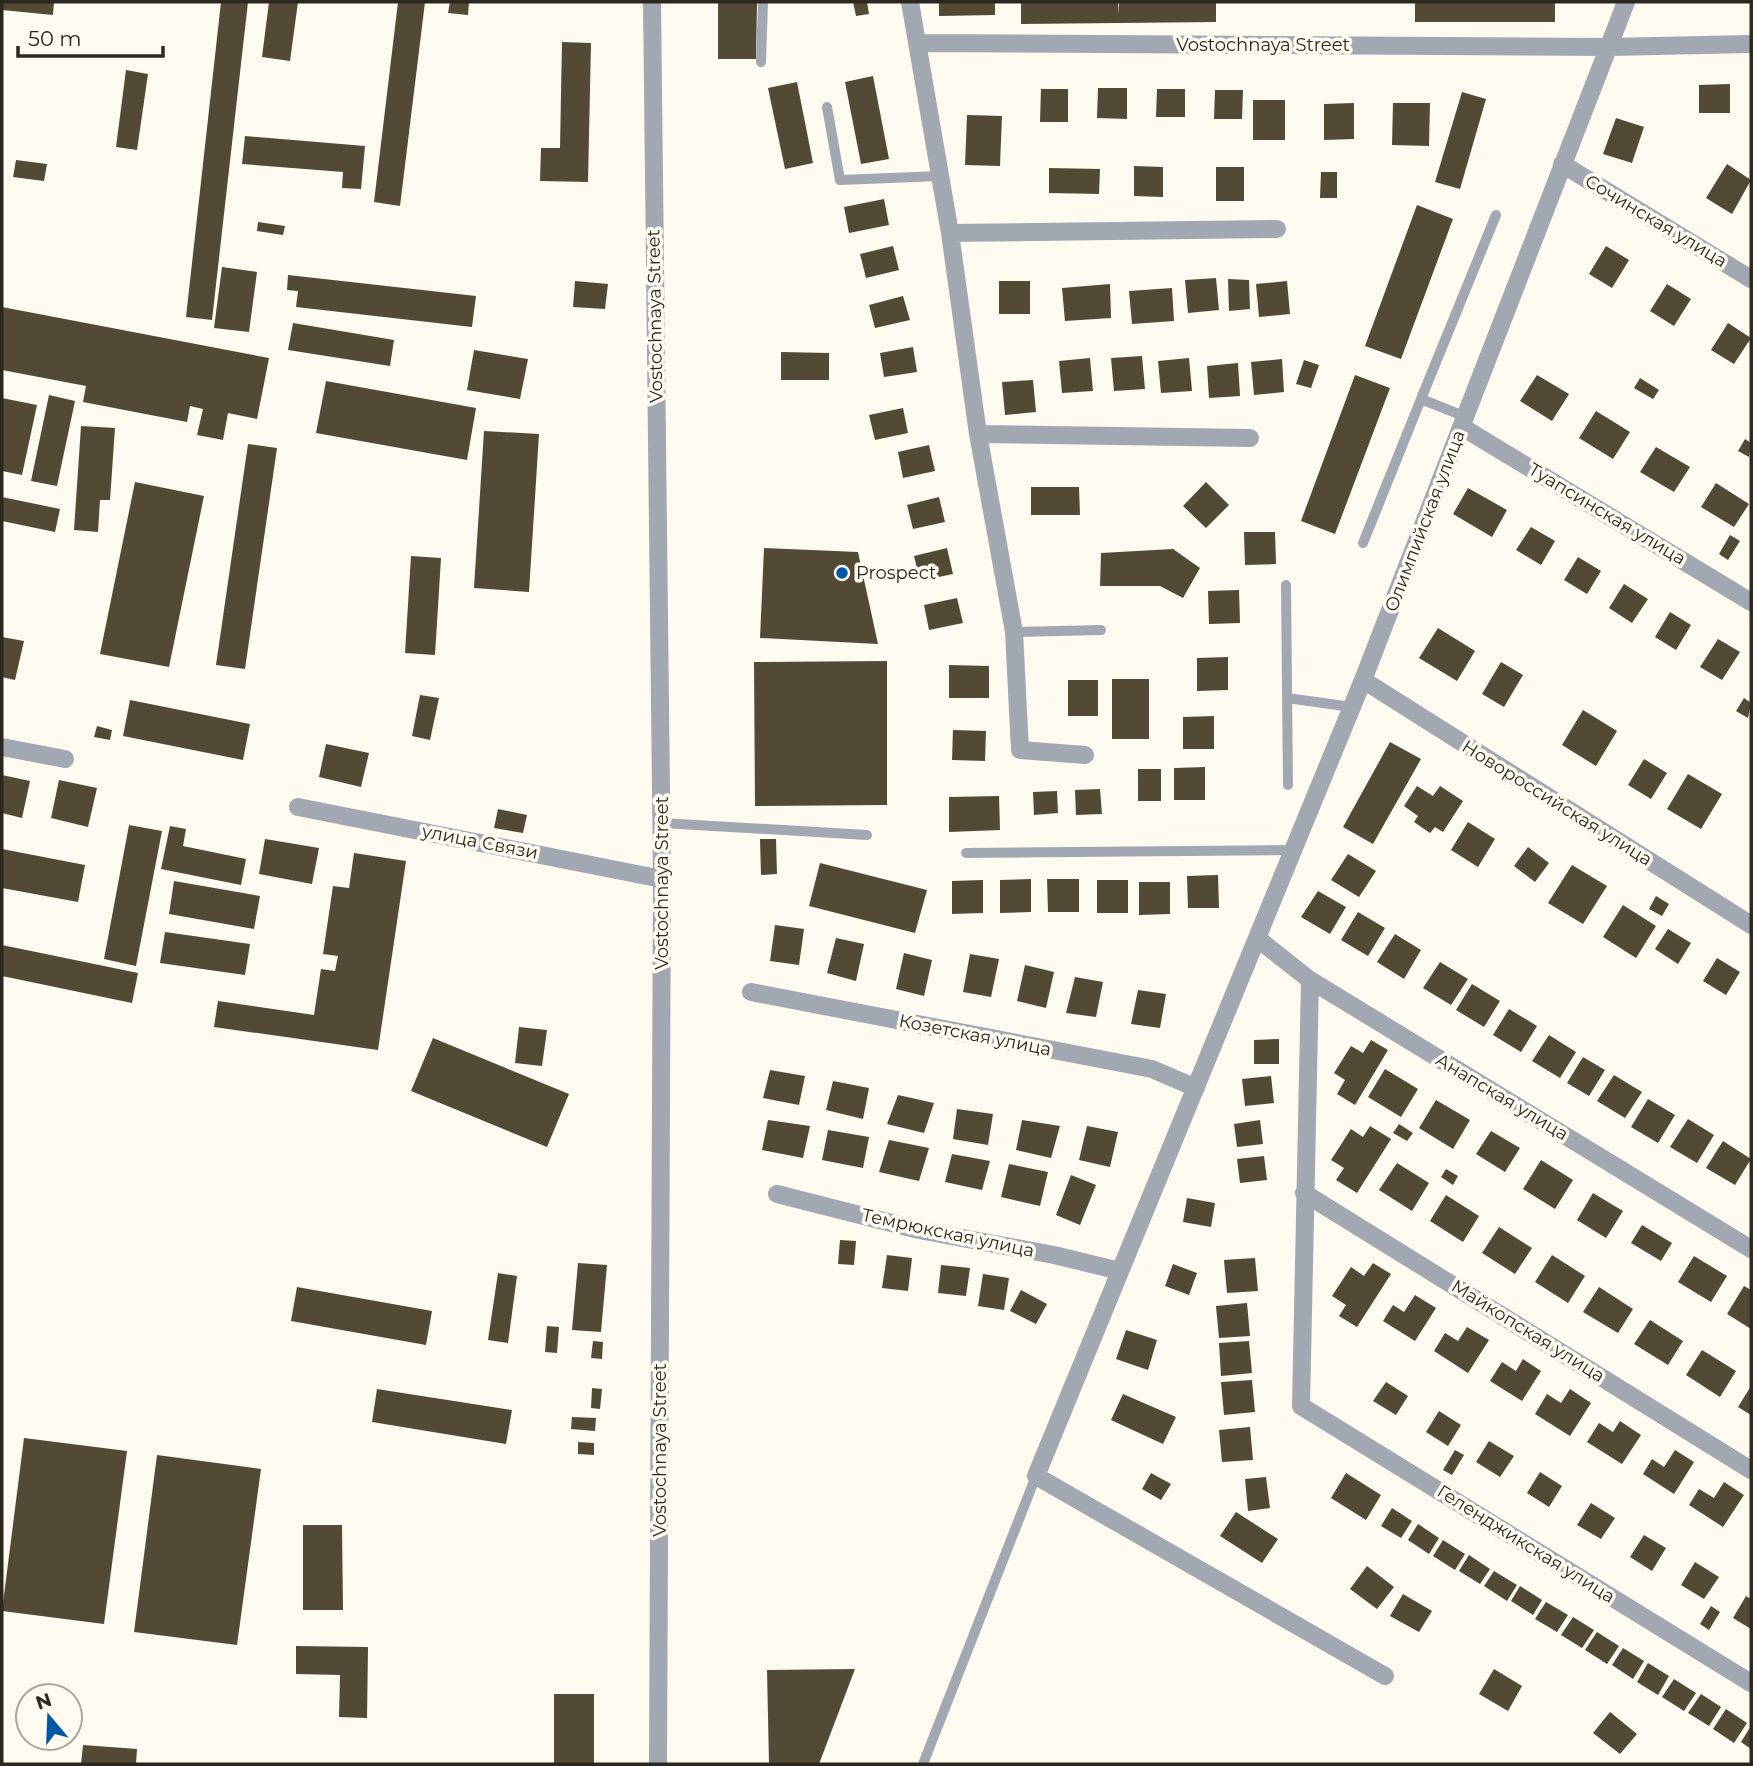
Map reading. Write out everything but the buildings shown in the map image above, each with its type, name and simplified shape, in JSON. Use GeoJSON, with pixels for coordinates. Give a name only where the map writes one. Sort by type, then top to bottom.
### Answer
{"type":"FeatureCollection","features":[{"type":"Feature","properties":{"kind":"street","name":"Vostochnaya Street"},"geometry":{"type":"LineString","coordinates":[[652,2],[662,823],[658,1764]]}},
{"type":"Feature","properties":{"kind":"street"},"geometry":{"type":"LineString","coordinates":[[910,2],[950,233],[978,434],[1014,632],[1020,750],[1085,755]]}},
{"type":"Feature","properties":{"kind":"street","name":"Олимпийская улица"},"geometry":{"type":"LineString","coordinates":[[1036,1476],[1363,680],[1626,2]]}},
{"type":"Feature","properties":{"kind":"street","name":"Vostochnaya Street"},"geometry":{"type":"LineString","coordinates":[[919,43],[1608,47]]}},
{"type":"Feature","properties":{"kind":"street"},"geometry":{"type":"LineString","coordinates":[[1608,47],[1751,44]]}},
{"type":"Feature","properties":{"kind":"street","name":"Сочинская улица"},"geometry":{"type":"LineString","coordinates":[[1562,163],[1751,279]]}},
{"type":"Feature","properties":{"kind":"street"},"geometry":{"type":"LineString","coordinates":[[950,233],[1277,229]]}},
{"type":"Feature","properties":{"kind":"street","name":"Туапсинская улица"},"geometry":{"type":"LineString","coordinates":[[1464,422],[1751,602]]}},
{"type":"Feature","properties":{"kind":"street"},"geometry":{"type":"LineString","coordinates":[[978,434],[1250,438]]}},
{"type":"Feature","properties":{"kind":"street","name":"Новороссийская улица"},"geometry":{"type":"LineString","coordinates":[[1363,680],[1751,925]]}},
{"type":"Feature","properties":{"kind":"street"},"geometry":{"type":"LineString","coordinates":[[2,747],[65,760]]}},
{"type":"Feature","properties":{"kind":"street","name":"улица Связи"},"geometry":{"type":"LineString","coordinates":[[298,807],[662,879]]}},
{"type":"Feature","properties":{"kind":"street","name":"Анапская улица"},"geometry":{"type":"LineString","coordinates":[[1258,939],[1310,980],[1751,1249]]}},
{"type":"Feature","properties":{"kind":"street"},"geometry":{"type":"LineString","coordinates":[[1304,1193],[1310,980]]}},
{"type":"Feature","properties":{"kind":"street","name":"Козетская улица"},"geometry":{"type":"LineString","coordinates":[[751,992],[1152,1069],[1196,1088]]}},
{"type":"Feature","properties":{"kind":"street","name":"Геленджикская улица"},"geometry":{"type":"LineString","coordinates":[[1304,1193],[1301,1406],[1751,1683]]}},
{"type":"Feature","properties":{"kind":"street","name":"Майкопская улица"},"geometry":{"type":"LineString","coordinates":[[1304,1193],[1751,1470]]}},
{"type":"Feature","properties":{"kind":"street","name":"Темрюкская улица"},"geometry":{"type":"LineString","coordinates":[[777,1194],[919,1230],[1054,1255],[1120,1271]]}},
{"type":"Feature","properties":{"kind":"street"},"geometry":{"type":"LineString","coordinates":[[1036,1476],[1385,1676]]}},
{"type":"Feature","properties":{"kind":"lane"},"geometry":{"type":"LineString","coordinates":[[761,62],[763,2]]}},
{"type":"Feature","properties":{"kind":"lane"},"geometry":{"type":"LineString","coordinates":[[827,107],[840,180],[940,176]]}},
{"type":"Feature","properties":{"kind":"lane"},"geometry":{"type":"LineString","coordinates":[[1363,543],[1496,215]]}},
{"type":"Feature","properties":{"kind":"lane"},"geometry":{"type":"LineString","coordinates":[[1420,398],[1464,422]]}},
{"type":"Feature","properties":{"kind":"lane"},"geometry":{"type":"LineString","coordinates":[[1286,585],[1288,785]]}},
{"type":"Feature","properties":{"kind":"lane"},"geometry":{"type":"LineString","coordinates":[[1014,632],[1101,630]]}},
{"type":"Feature","properties":{"kind":"lane"},"geometry":{"type":"LineString","coordinates":[[1287,698],[1352,707]]}},
{"type":"Feature","properties":{"kind":"lane"},"geometry":{"type":"LineString","coordinates":[[662,823],[867,835]]}},
{"type":"Feature","properties":{"kind":"lane"},"geometry":{"type":"LineString","coordinates":[[966,853],[1294,850]]}},
{"type":"Feature","properties":{"kind":"lane"},"geometry":{"type":"LineString","coordinates":[[923,1764],[1036,1476]]}},
{"type":"Feature","properties":{"kind":"place","name":"Prospect"},"geometry":{"type":"Point","coordinates":[842,573]}}]}
